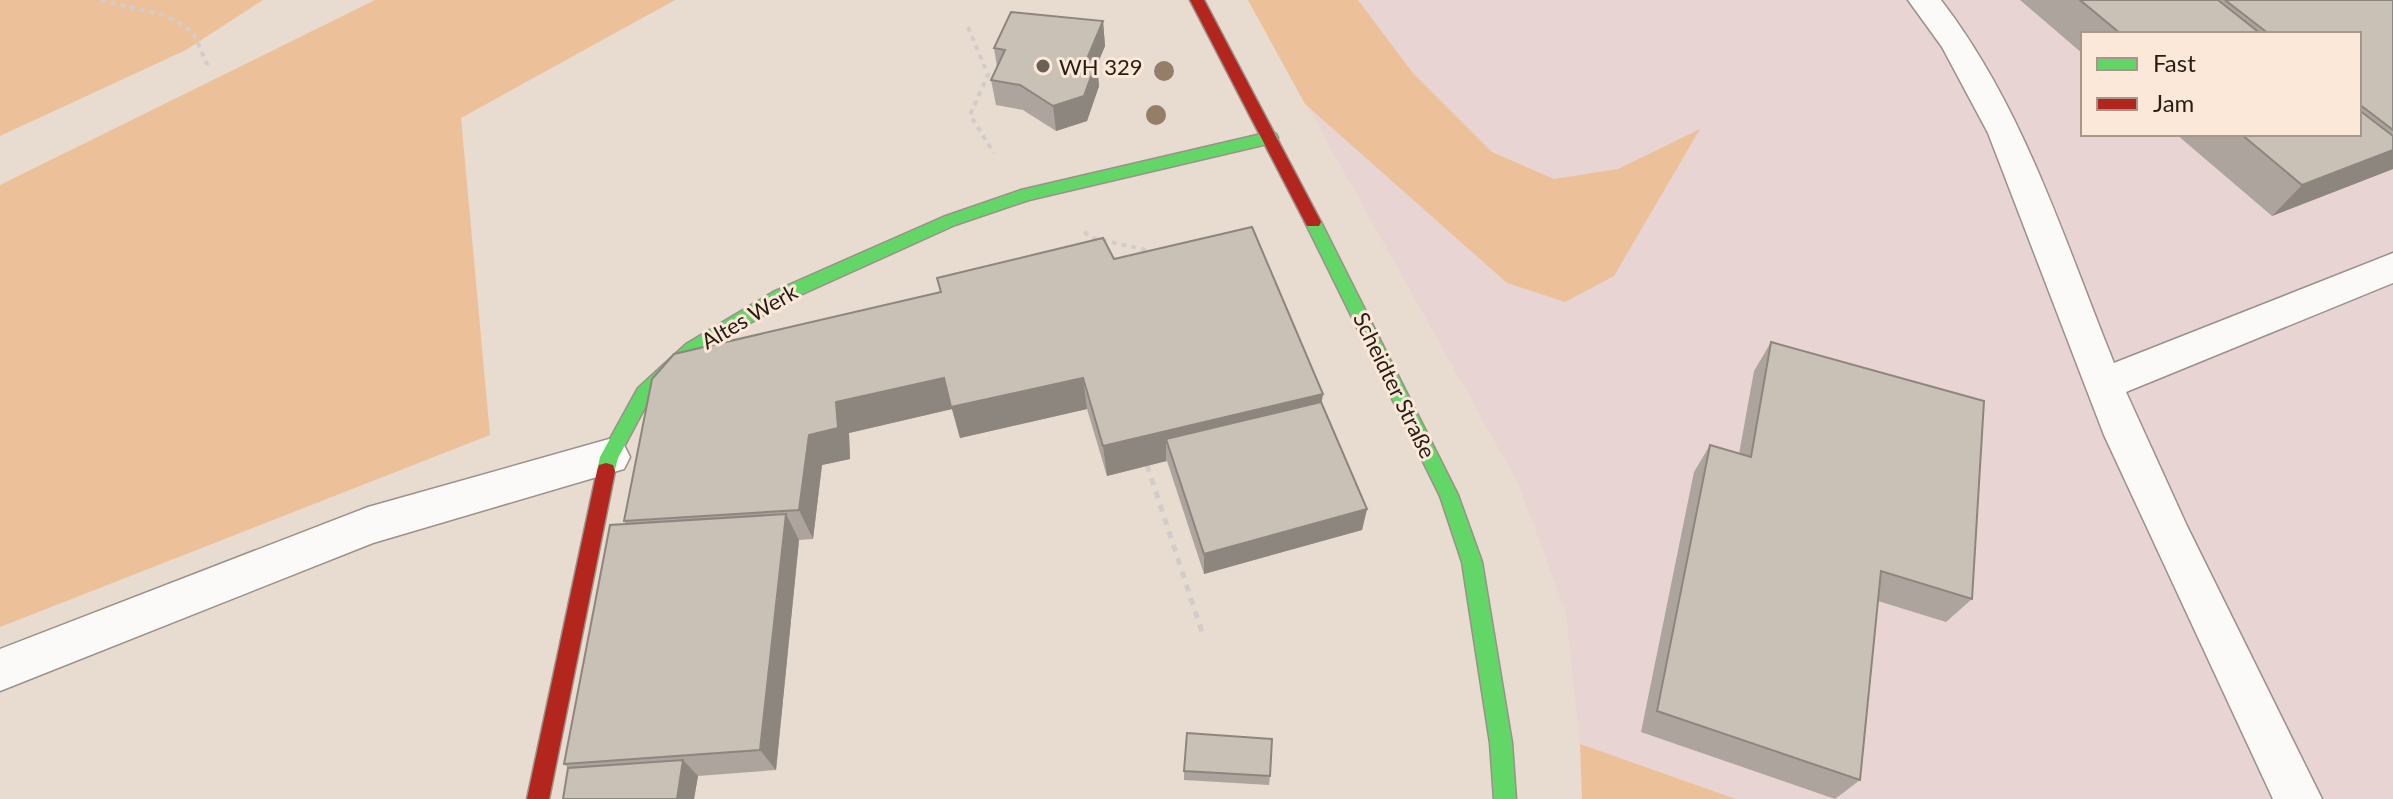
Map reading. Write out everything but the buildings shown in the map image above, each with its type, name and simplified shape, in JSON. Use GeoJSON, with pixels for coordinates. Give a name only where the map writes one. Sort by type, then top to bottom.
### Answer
{"type":"FeatureCollection","features":[{"type":"Feature","properties":{"kind":"street","name":"Scheidter Straße"},"geometry":{"type":"LineString","coordinates":[[1197,0],[1393,378],[1454,508],[1472,562],[1497,714],[1505,799]]}},
{"type":"Feature","properties":{"kind":"street","name":"Altes Werk"},"geometry":{"type":"LineString","coordinates":[[538,799],[609,457],[644,393],[692,349],[781,296],[887,246],[1027,194],[1270,138]]}},
{"type":"Feature","properties":{"kind":"lane"},"geometry":{"type":"LineString","coordinates":[[1924,0],[1962,49],[2016,159],[2103,384],[2298,799]]}},
{"type":"Feature","properties":{"kind":"lane"},"geometry":{"type":"LineString","coordinates":[[2103,384],[2393,267]]}},
{"type":"Feature","properties":{"kind":"lane"},"geometry":{"type":"LineString","coordinates":[[0,670],[368,526],[609,457]]}},
{"type":"Feature","properties":{"kind":"path"},"geometry":{"type":"LineString","coordinates":[[101,0],[167,16],[193,32],[209,69]]}},
{"type":"Feature","properties":{"kind":"path"},"geometry":{"type":"LineString","coordinates":[[1147,465],[1202,632]]}},
{"type":"Feature","properties":{"kind":"shaded area"},"geometry":{"type":"Polygon","coordinates":[[[0,0],[263,0],[186,50],[0,136],[0,0]]]}},
{"type":"Feature","properties":{"kind":"shaded area"},"geometry":{"type":"Polygon","coordinates":[[[375,0],[675,0],[461,118],[490,435],[0,627],[0,185],[375,0]]]}},
{"type":"Feature","properties":{"kind":"shaded area"},"geometry":{"type":"Polygon","coordinates":[[[1248,0],[2393,0],[2393,799],[1736,799],[1580,744],[1566,612],[1518,483],[1248,0]]]}},
{"type":"Feature","properties":{"kind":"shaded area"},"geometry":{"type":"Polygon","coordinates":[[[1248,0],[1358,0],[1412,72],[1492,152],[1554,179],[1618,169],[1700,129],[1614,276],[1565,302],[1507,283],[1305,104],[1248,0]]]}},
{"type":"Feature","properties":{"kind":"shaded area"},"geometry":{"type":"Polygon","coordinates":[[[1580,744],[1736,799],[1582,799],[1580,744]]]}},
{"type":"Feature","properties":{"kind":"traffic: fast"},"geometry":{"type":"LineString","coordinates":[[606,471],[609,457],[644,393],[692,349],[781,296],[949,221],[1027,194],[1270,138]]}},
{"type":"Feature","properties":{"kind":"traffic: fast"},"geometry":{"type":"LineString","coordinates":[[1313,222],[1449,495],[1472,562],[1501,743],[1505,799]]}},
{"type":"Feature","properties":{"kind":"traffic: jam"},"geometry":{"type":"LineString","coordinates":[[1197,0],[1313,222]]}},
{"type":"Feature","properties":{"kind":"traffic: jam"},"geometry":{"type":"LineString","coordinates":[[538,799],[606,471]]}},
{"type":"Feature","properties":{"kind":"place","name":"WH 329"},"geometry":{"type":"Point","coordinates":[1043,66]}}]}
